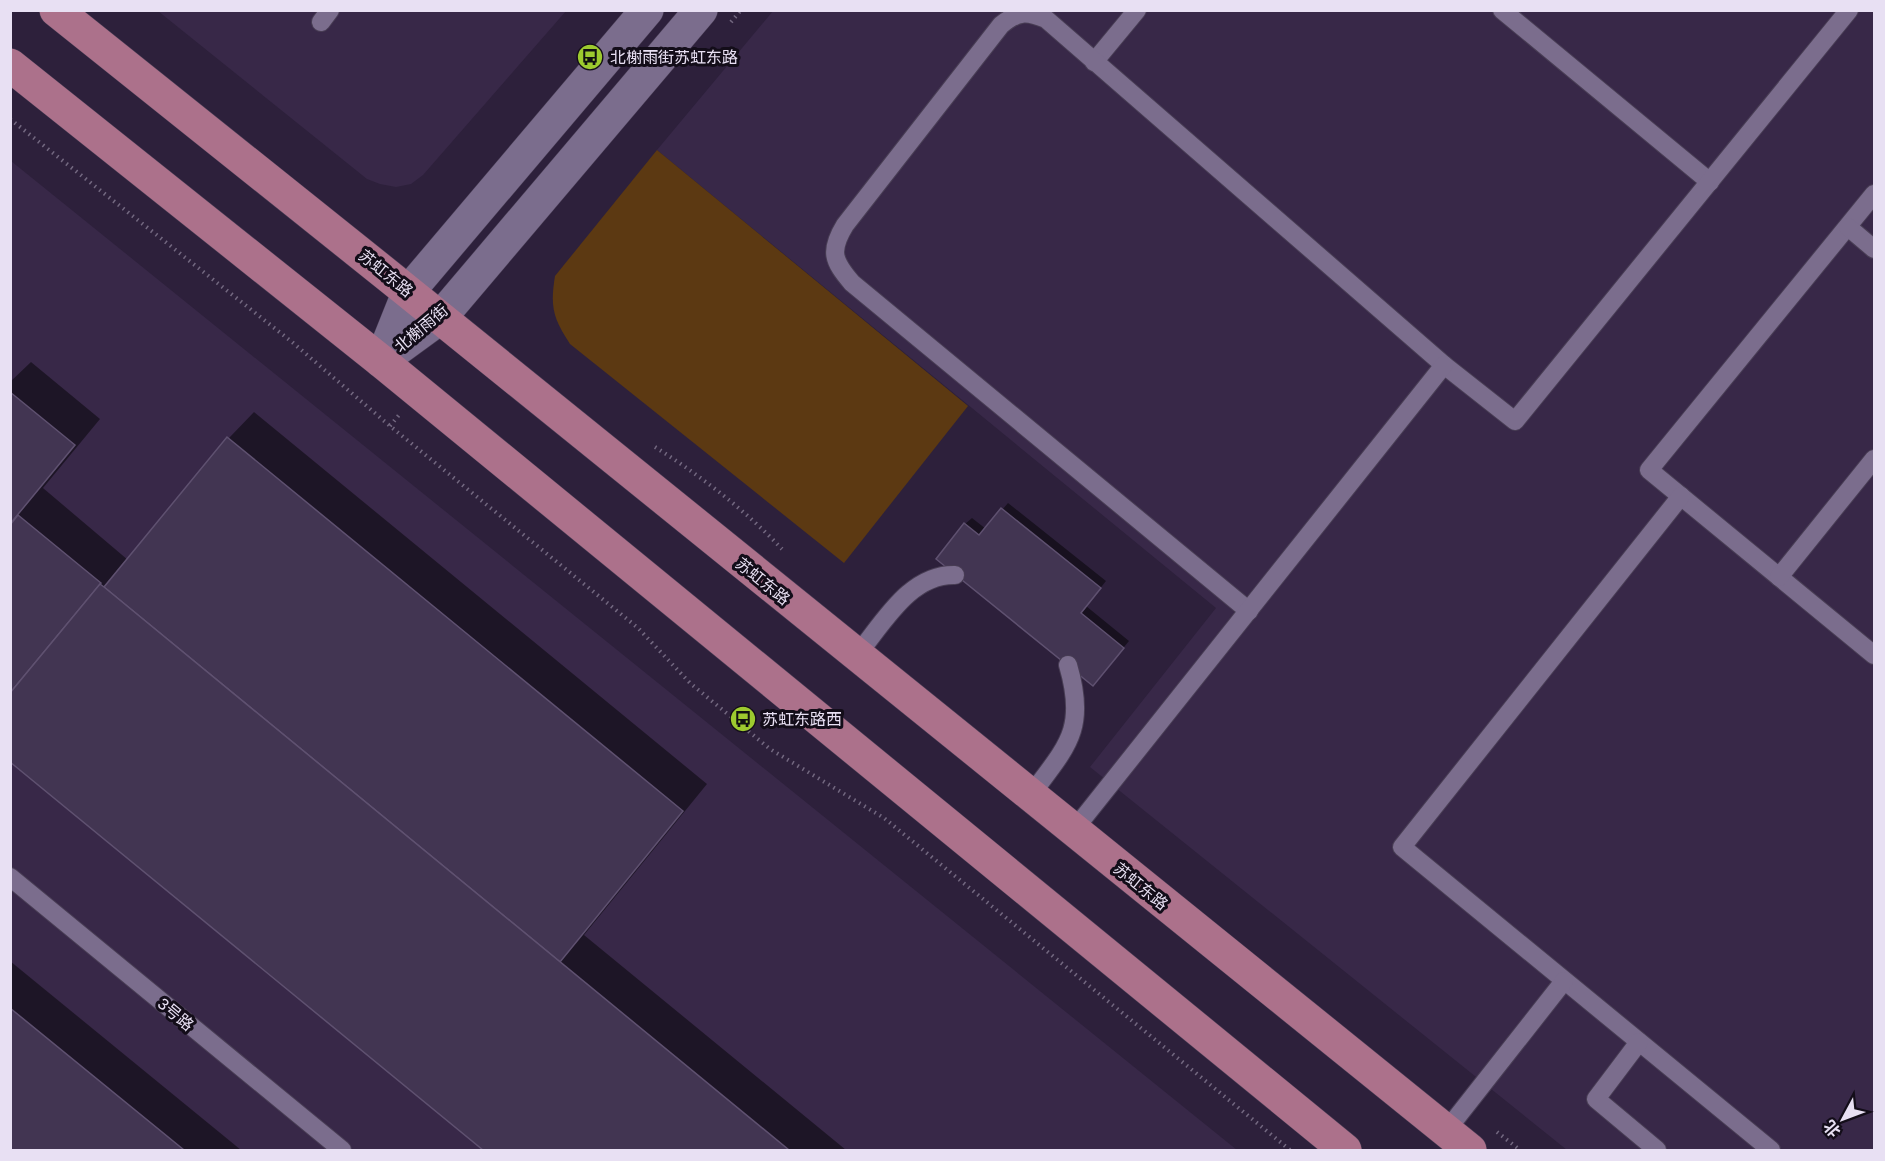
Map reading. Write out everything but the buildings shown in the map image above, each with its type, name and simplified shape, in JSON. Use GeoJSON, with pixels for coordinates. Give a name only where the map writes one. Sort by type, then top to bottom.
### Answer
{"type":"FeatureCollection","features":[{"type":"Feature","properties":{"kind":"main road","name":"苏虹东路"},"geometry":{"type":"LineString","coordinates":[[56,10],[409,291],[856,656],[1458,1141]]}},
{"type":"Feature","properties":{"kind":"main road","name":"北榭雨街"},"geometry":{"type":"LineString","coordinates":[[381,361],[409,291],[647,10]]}},
{"type":"Feature","properties":{"kind":"main road","name":"北榭雨街"},"geometry":{"type":"LineString","coordinates":[[381,361],[440,318],[701,10]]}},
{"type":"Feature","properties":{"kind":"main road"},"geometry":{"type":"LineString","coordinates":[[10,65],[381,361],[1345,1150]]}},
{"type":"Feature","properties":{"kind":"lane"},"geometry":{"type":"LineString","coordinates":[[1094,63],[1137,10]]}},
{"type":"Feature","properties":{"kind":"lane"},"geometry":{"type":"LineString","coordinates":[[1502,10],[1710,182]]}},
{"type":"Feature","properties":{"kind":"lane"},"geometry":{"type":"LineString","coordinates":[[1249,611],[852,283],[836,264],[835,241],[845,225],[1001,25],[1015,13],[1029,12],[1046,19],[1444,365],[1515,421],[1850,10]]}},
{"type":"Feature","properties":{"kind":"lane"},"geometry":{"type":"LineString","coordinates":[[1875,194],[1649,470],[1875,655]]}},
{"type":"Feature","properties":{"kind":"lane"},"geometry":{"type":"LineString","coordinates":[[1848,227],[1875,249]]}},
{"type":"Feature","properties":{"kind":"lane"},"geometry":{"type":"LineString","coordinates":[[1073,831],[1444,365]]}},
{"type":"Feature","properties":{"kind":"lane"},"geometry":{"type":"LineString","coordinates":[[1779,577],[1875,459]]}},
{"type":"Feature","properties":{"kind":"lane"},"geometry":{"type":"LineString","coordinates":[[1681,496],[1402,848],[1771,1150]]}},
{"type":"Feature","properties":{"kind":"lane"},"geometry":{"type":"LineString","coordinates":[[856,656],[904,597],[920,584],[939,575],[955,575]]}},
{"type":"Feature","properties":{"kind":"lane"},"geometry":{"type":"LineString","coordinates":[[1030,796],[1069,742],[1076,720],[1076,694],[1068,665]]}},
{"type":"Feature","properties":{"kind":"lane","name":"3号路"},"geometry":{"type":"LineString","coordinates":[[10,877],[342,1150]]}},
{"type":"Feature","properties":{"kind":"lane"},"geometry":{"type":"LineString","coordinates":[[1458,1141],[1564,981]]}},
{"type":"Feature","properties":{"kind":"lane"},"geometry":{"type":"LineString","coordinates":[[1639,1042],[1596,1099],[1657,1150]]}},
{"type":"Feature","properties":{"kind":"path"},"geometry":{"type":"LineString","coordinates":[[10,119],[291,342],[390,426],[638,628],[690,683],[770,749],[884,818],[1290,1150]]}},
{"type":"Feature","properties":{"kind":"shaded area"},"geometry":{"type":"Polygon","coordinates":[[[158,11],[566,11],[423,175],[411,184],[396,187],[367,179],[158,11]]]}},
{"type":"Feature","properties":{"kind":"shaded area"},"geometry":{"type":"Polygon","coordinates":[[[773,11],[1874,11],[1874,1150],[1567,1150],[1090,767],[1216,608],[657,150],[773,11]]]}},
{"type":"Feature","properties":{"kind":"shaded area"},"geometry":{"type":"Polygon","coordinates":[[[657,150],[968,406],[844,563],[570,344],[556,319],[553,304],[555,276],[657,150]]]}},
{"type":"Feature","properties":{"kind":"shaded area"},"geometry":{"type":"Polygon","coordinates":[[[11,161],[1237,1150],[11,1150],[11,161]]]}},
{"type":"Feature","properties":{"kind":"place","name":"北榭雨街苏虹东路"},"geometry":{"type":"Point","coordinates":[590,57]}},
{"type":"Feature","properties":{"kind":"place","name":"苏虹东路西"},"geometry":{"type":"Point","coordinates":[743,719]}}]}
